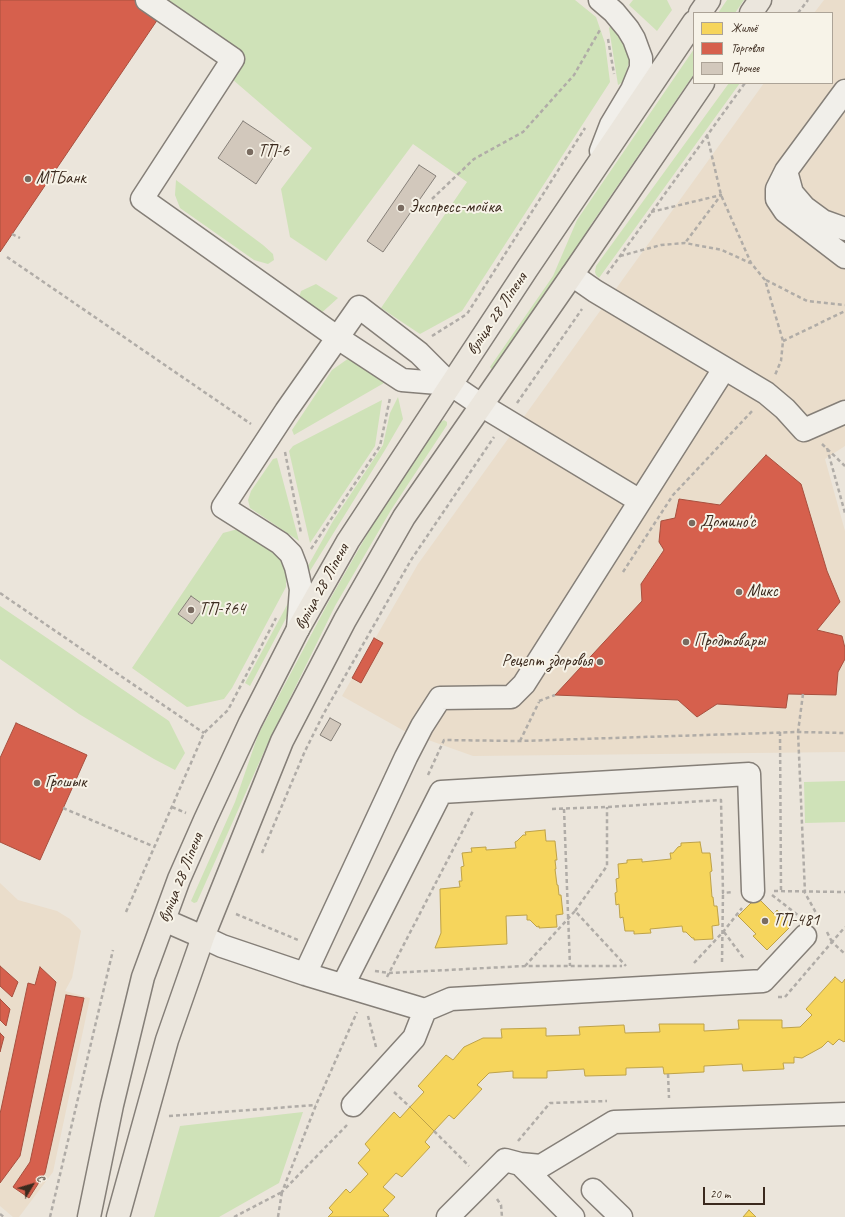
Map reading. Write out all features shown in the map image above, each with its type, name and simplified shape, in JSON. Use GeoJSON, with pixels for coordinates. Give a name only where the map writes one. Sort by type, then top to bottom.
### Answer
{"type":"FeatureCollection","features":[{"type":"Feature","properties":{"kind":"main road"},"geometry":{"type":"LineString","coordinates":[[701,12],[709,0]]}},
{"type":"Feature","properties":{"kind":"main road"},"geometry":{"type":"LineString","coordinates":[[752,12],[760,0]]}},
{"type":"Feature","properties":{"kind":"main road","name":"вуліца 28 Ліпеня"},"geometry":{"type":"LineString","coordinates":[[89,1217],[112,1105],[143,977],[179,879],[250,723],[298,629],[348,541],[450,384],[693,23]]}},
{"type":"Feature","properties":{"kind":"main road"},"geometry":{"type":"LineString","coordinates":[[118,1217],[167,1040],[203,937],[282,741],[344,620],[404,517],[572,275],[701,84]]}},
{"type":"Feature","properties":{"kind":"main road"},"geometry":{"type":"LineString","coordinates":[[164,920],[203,937]]}},
{"type":"Feature","properties":{"kind":"lane"},"geometry":{"type":"LineString","coordinates":[[147,0],[233,59],[142,199],[338,338],[402,380],[450,384]]}},
{"type":"Feature","properties":{"kind":"lane"},"geometry":{"type":"LineString","coordinates":[[596,168],[611,125],[632,90],[641,68],[641,58],[634,39],[628,29],[614,12],[600,0]]}},
{"type":"Feature","properties":{"kind":"lane"},"geometry":{"type":"LineString","coordinates":[[845,91],[786,171],[777,190],[778,199],[785,212],[845,257]]}},
{"type":"Feature","properties":{"kind":"lane"},"geometry":{"type":"LineString","coordinates":[[786,171],[792,194],[804,207],[823,221],[845,230]]}},
{"type":"Feature","properties":{"kind":"lane"},"geometry":{"type":"LineString","coordinates":[[572,275],[595,291],[766,393],[785,409],[804,430],[845,412]]}},
{"type":"Feature","properties":{"kind":"lane"},"geometry":{"type":"LineString","coordinates":[[298,629],[301,589],[296,567],[291,554],[280,543],[223,507],[286,411],[360,307],[419,353],[450,384],[481,405],[640,501]]}},
{"type":"Feature","properties":{"kind":"lane"},"geometry":{"type":"LineString","coordinates":[[304,974],[406,757],[422,726],[440,698],[511,697],[524,684],[724,369]]}},
{"type":"Feature","properties":{"kind":"lane"},"geometry":{"type":"LineString","coordinates":[[343,985],[441,792],[749,774],[753,891]]}},
{"type":"Feature","properties":{"kind":"lane"},"geometry":{"type":"LineString","coordinates":[[203,937],[222,946],[304,974],[425,1010],[451,999],[763,981],[818,930]]}},
{"type":"Feature","properties":{"kind":"lane"},"geometry":{"type":"LineString","coordinates":[[353,1105],[414,1038],[425,1010]]}},
{"type":"Feature","properties":{"kind":"lane"},"geometry":{"type":"LineString","coordinates":[[448,1217],[505,1160],[520,1164],[541,1166],[614,1122],[845,1114]]}},
{"type":"Feature","properties":{"kind":"lane"},"geometry":{"type":"LineString","coordinates":[[520,1164],[573,1217]]}},
{"type":"Feature","properties":{"kind":"lane"},"geometry":{"type":"LineString","coordinates":[[593,1190],[621,1217]]}},
{"type":"Feature","properties":{"kind":"path"},"geometry":{"type":"LineString","coordinates":[[799,12],[808,0]]}},
{"type":"Feature","properties":{"kind":"path"},"geometry":{"type":"LineString","coordinates":[[432,199],[474,159],[523,132],[574,75],[601,27]]}},
{"type":"Feature","properties":{"kind":"path"},"geometry":{"type":"LineString","coordinates":[[608,35],[615,79]]}},
{"type":"Feature","properties":{"kind":"path"},"geometry":{"type":"LineString","coordinates":[[261,856],[305,751],[324,714],[411,560],[595,291],[707,134],[745,84]]}},
{"type":"Feature","properties":{"kind":"path"},"geometry":{"type":"LineString","coordinates":[[430,338],[467,314],[587,125]]}},
{"type":"Feature","properties":{"kind":"path"},"geometry":{"type":"LineString","coordinates":[[621,575],[673,495],[756,406],[766,393],[781,361],[783,341],[765,280],[751,263],[721,195],[707,134]]}},
{"type":"Feature","properties":{"kind":"path"},"geometry":{"type":"LineString","coordinates":[[651,212],[721,195]]}},
{"type":"Feature","properties":{"kind":"path"},"geometry":{"type":"LineString","coordinates":[[685,243],[721,195]]}},
{"type":"Feature","properties":{"kind":"path"},"geometry":{"type":"LineString","coordinates":[[12,234],[20,238]]}},
{"type":"Feature","properties":{"kind":"path"},"geometry":{"type":"LineString","coordinates":[[620,256],[661,246],[685,243],[722,250],[751,263]]}},
{"type":"Feature","properties":{"kind":"path"},"geometry":{"type":"LineString","coordinates":[[7,257],[284,446],[301,535]]}},
{"type":"Feature","properties":{"kind":"path"},"geometry":{"type":"LineString","coordinates":[[765,280],[807,301],[845,305]]}},
{"type":"Feature","properties":{"kind":"path"},"geometry":{"type":"LineString","coordinates":[[783,341],[845,311]]}},
{"type":"Feature","properties":{"kind":"path"},"geometry":{"type":"LineString","coordinates":[[310,551],[380,446],[390,397]]}},
{"type":"Feature","properties":{"kind":"path"},"geometry":{"type":"LineString","coordinates":[[804,430],[827,448],[845,466]]}},
{"type":"Feature","properties":{"kind":"path"},"geometry":{"type":"LineString","coordinates":[[827,448],[845,513]]}},
{"type":"Feature","properties":{"kind":"path"},"geometry":{"type":"LineString","coordinates":[[0,593],[204,733]]}},
{"type":"Feature","properties":{"kind":"path"},"geometry":{"type":"LineString","coordinates":[[126,912],[204,733],[228,710],[279,611]]}},
{"type":"Feature","properties":{"kind":"path"},"geometry":{"type":"LineString","coordinates":[[520,741],[543,694]]}},
{"type":"Feature","properties":{"kind":"path"},"geometry":{"type":"LineString","coordinates":[[803,694],[798,732],[805,893],[818,930],[832,942]]}},
{"type":"Feature","properties":{"kind":"path"},"geometry":{"type":"LineString","coordinates":[[539,701],[554,695]]}},
{"type":"Feature","properties":{"kind":"path"},"geometry":{"type":"LineString","coordinates":[[780,732],[782,891]]}},
{"type":"Feature","properties":{"kind":"path"},"geometry":{"type":"LineString","coordinates":[[444,740],[520,741],[780,732],[845,733]]}},
{"type":"Feature","properties":{"kind":"path"},"geometry":{"type":"LineString","coordinates":[[575,809],[721,800],[723,893],[722,964],[729,964]]}},
{"type":"Feature","properties":{"kind":"path"},"geometry":{"type":"LineString","coordinates":[[525,966],[575,911],[607,866],[607,807]]}},
{"type":"Feature","properties":{"kind":"path"},"geometry":{"type":"LineString","coordinates":[[63,808],[155,847]]}},
{"type":"Feature","properties":{"kind":"path"},"geometry":{"type":"LineString","coordinates":[[564,809],[570,966]]}},
{"type":"Feature","properties":{"kind":"path"},"geometry":{"type":"LineString","coordinates":[[723,893],[753,891],[805,893],[845,892]]}},
{"type":"Feature","properties":{"kind":"path"},"geometry":{"type":"LineString","coordinates":[[699,965],[692,965],[738,915],[753,891]]}},
{"type":"Feature","properties":{"kind":"path"},"geometry":{"type":"LineString","coordinates":[[575,911],[626,966]]}},
{"type":"Feature","properties":{"kind":"path"},"geometry":{"type":"LineString","coordinates":[[222,946],[236,914],[317,948]]}},
{"type":"Feature","properties":{"kind":"path"},"geometry":{"type":"LineString","coordinates":[[723,932],[748,964]]}},
{"type":"Feature","properties":{"kind":"path"},"geometry":{"type":"LineString","coordinates":[[50,1217],[113,950]]}},
{"type":"Feature","properties":{"kind":"path"},"geometry":{"type":"LineString","coordinates":[[354,963],[374,971],[389,973],[525,966],[634,966]]}},
{"type":"Feature","properties":{"kind":"path"},"geometry":{"type":"LineString","coordinates":[[668,1074],[669,1098]]}},
{"type":"Feature","properties":{"kind":"path"},"geometry":{"type":"LineString","coordinates":[[169,1109],[166,1116],[316,1105]]}},
{"type":"Feature","properties":{"kind":"path"},"geometry":{"type":"LineString","coordinates":[[434,1132],[483,1181]]}},
{"type":"Feature","properties":{"kind":"path"},"geometry":{"type":"LineString","coordinates":[[234,1217],[282,1192],[278,1217]]}},
{"type":"Feature","properties":{"kind":"path"},"geometry":{"type":"LineString","coordinates":[[0,1214],[4,1217]]}},
{"type":"Feature","properties":{"kind":"shaded area"},"geometry":{"type":"Polygon","coordinates":[[[824,0],[845,0],[845,446],[825,459],[845,531],[845,752],[473,756],[406,732],[342,696],[418,564],[763,84],[833,84],[833,12],[815,12],[824,0]]]}},
{"type":"Feature","properties":{"kind":"shaded area"},"geometry":{"type":"Polygon","coordinates":[[[0,883],[18,900],[57,911],[70,919],[81,931],[72,978],[65,991],[90,998],[53,1172],[19,1217],[13,1217],[0,1206],[0,883]]]}},
{"type":"Feature","properties":{"kind":"green space"},"geometry":{"type":"Polygon","coordinates":[[[162,0],[575,0],[596,17],[605,43],[610,82],[462,311],[420,334],[381,308],[467,182],[413,144],[326,261],[290,237],[281,189],[312,148],[232,79],[246,57],[162,0]]]}},
{"type":"Feature","properties":{"kind":"green space"},"geometry":{"type":"Polygon","coordinates":[[[633,0],[667,0],[672,10],[657,31],[629,5],[633,0]]]}},
{"type":"Feature","properties":{"kind":"green space"},"geometry":{"type":"Polygon","coordinates":[[[727,0],[744,0],[736,12],[719,12],[727,0]]]}},
{"type":"Feature","properties":{"kind":"green space"},"geometry":{"type":"Polygon","coordinates":[[[614,22],[625,36],[630,59],[623,82],[618,85],[609,28],[614,22]]]}},
{"type":"Feature","properties":{"kind":"green space"},"geometry":{"type":"Polygon","coordinates":[[[693,50],[693,75],[592,223],[562,278],[493,371],[490,367],[553,276],[577,220],[693,50]]]}},
{"type":"Feature","properties":{"kind":"green space"},"geometry":{"type":"Polygon","coordinates":[[[728,84],[739,84],[599,278],[595,272],[596,266],[728,84]]]}},
{"type":"Feature","properties":{"kind":"green space"},"geometry":{"type":"Polygon","coordinates":[[[176,180],[263,245],[273,254],[274,260],[268,264],[254,260],[180,208],[175,195],[176,180]]]}},
{"type":"Feature","properties":{"kind":"green space"},"geometry":{"type":"Polygon","coordinates":[[[316,284],[338,298],[318,316],[298,301],[301,291],[316,284]]]}},
{"type":"Feature","properties":{"kind":"green space"},"geometry":{"type":"Polygon","coordinates":[[[349,358],[384,383],[294,435],[292,430],[332,370],[349,358]]]}},
{"type":"Feature","properties":{"kind":"green space"},"geometry":{"type":"Polygon","coordinates":[[[398,397],[403,419],[310,571],[308,566],[333,521],[383,445],[390,413],[398,397]]]}},
{"type":"Feature","properties":{"kind":"green space"},"geometry":{"type":"Polygon","coordinates":[[[382,400],[375,446],[310,543],[289,451],[293,446],[382,400]]]}},
{"type":"Feature","properties":{"kind":"green space"},"geometry":{"type":"Polygon","coordinates":[[[444,420],[447,422],[447,425],[391,510],[335,606],[267,745],[197,902],[194,903],[191,901],[235,802],[258,735],[329,601],[384,505],[441,422],[444,420]]]}},
{"type":"Feature","properties":{"kind":"green space"},"geometry":{"type":"Polygon","coordinates":[[[277,458],[299,541],[250,508],[248,500],[251,491],[273,459],[277,458]]]}},
{"type":"Feature","properties":{"kind":"green space"},"geometry":{"type":"Polygon","coordinates":[[[238,529],[261,538],[288,567],[286,587],[232,688],[224,699],[187,707],[132,668],[223,533],[238,529]]]}},
{"type":"Feature","properties":{"kind":"green space"},"geometry":{"type":"Polygon","coordinates":[[[294,592],[293,605],[250,686],[245,683],[294,592]]]}},
{"type":"Feature","properties":{"kind":"green space"},"geometry":{"type":"Polygon","coordinates":[[[0,606],[169,721],[185,753],[175,770],[79,714],[0,659],[0,606]]]}},
{"type":"Feature","properties":{"kind":"green space"},"geometry":{"type":"Polygon","coordinates":[[[845,781],[845,822],[805,823],[804,782],[845,781]]]}},
{"type":"Feature","properties":{"kind":"green space"},"geometry":{"type":"Polygon","coordinates":[[[303,1112],[279,1183],[219,1217],[154,1217],[180,1126],[303,1112]]]}},
{"type":"Feature","properties":{"kind":"building: Жильё"},"geometry":{"type":"Polygon","coordinates":[[[545,830],[546,841],[555,841],[557,860],[555,860],[555,869],[559,895],[561,895],[563,914],[556,915],[557,927],[539,928],[539,926],[537,927],[530,920],[527,920],[527,915],[506,916],[507,944],[435,948],[441,933],[440,889],[460,887],[459,881],[462,881],[461,867],[464,866],[462,853],[472,852],[471,848],[486,847],[486,850],[516,848],[515,842],[523,835],[526,835],[525,832],[545,830]]]}},
{"type":"Feature","properties":{"kind":"building: Жильё"},"geometry":{"type":"Polygon","coordinates":[[[700,842],[702,853],[710,853],[712,897],[714,906],[717,906],[719,925],[712,926],[713,939],[694,940],[694,938],[686,932],[683,932],[682,926],[650,929],[651,933],[634,934],[634,931],[625,931],[623,917],[620,918],[619,904],[616,905],[616,879],[619,878],[618,864],[627,863],[627,860],[642,859],[642,862],[671,859],[670,853],[673,853],[678,847],[681,846],[681,843],[700,842]]]}},
{"type":"Feature","properties":{"kind":"building: Жильё","name":"ТП-481"},"geometry":{"type":"Polygon","coordinates":[[[757,897],[774,914],[777,910],[792,925],[767,950],[753,936],[756,934],[738,916],[757,897]]]}},
{"type":"Feature","properties":{"kind":"building: Жильё"},"geometry":{"type":"Polygon","coordinates":[[[835,977],[842,983],[845,979],[845,1041],[844,1042],[839,1039],[833,1045],[828,1041],[822,1047],[802,1058],[794,1057],[794,1063],[783,1063],[784,1069],[743,1071],[742,1064],[704,1066],[704,1072],[664,1074],[663,1067],[626,1068],[626,1075],[585,1076],[584,1069],[547,1071],[547,1078],[513,1078],[513,1071],[489,1073],[477,1085],[482,1089],[454,1119],[449,1115],[434,1131],[410,1107],[424,1092],[418,1086],[446,1055],[453,1060],[464,1047],[483,1038],[502,1038],[501,1029],[546,1028],[546,1036],[580,1035],[579,1027],[624,1025],[625,1033],[660,1032],[659,1024],[704,1024],[704,1031],[739,1029],[738,1020],[782,1020],[782,1028],[800,1027],[812,1015],[806,1009],[835,977]]]}},
{"type":"Feature","properties":{"kind":"building: Жильё"},"geometry":{"type":"Polygon","coordinates":[[[410,1107],[434,1131],[425,1142],[430,1147],[402,1177],[396,1173],[383,1187],[395,1197],[383,1210],[389,1216],[328,1217],[333,1212],[329,1208],[346,1189],[350,1193],[368,1174],[358,1163],[370,1150],[365,1144],[394,1112],[400,1118],[410,1107]]]}},
{"type":"Feature","properties":{"kind":"building: Жильё"},"geometry":{"type":"Polygon","coordinates":[[[749,1210],[756,1217],[743,1217],[749,1210]]]}},
{"type":"Feature","properties":{"kind":"building: Торговля"},"geometry":{"type":"Polygon","coordinates":[[[0,0],[136,0],[160,16],[0,252],[0,0]]]}},
{"type":"Feature","properties":{"kind":"building: Торговля","name":"Микс"},"geometry":{"type":"Polygon","coordinates":[[[766,455],[801,484],[827,571],[840,602],[817,630],[842,636],[845,648],[845,659],[838,672],[836,695],[788,694],[786,708],[717,704],[697,717],[678,700],[555,695],[642,601],[641,584],[664,550],[659,542],[661,521],[675,518],[679,499],[720,505],[766,455]]]}},
{"type":"Feature","properties":{"kind":"building: Торговля"},"geometry":{"type":"Polygon","coordinates":[[[374,638],[383,643],[361,683],[352,678],[374,638]]]}},
{"type":"Feature","properties":{"kind":"building: Торговля","name":"Грошык"},"geometry":{"type":"Polygon","coordinates":[[[16,723],[87,755],[40,860],[0,842],[0,758],[16,723]]]}},
{"type":"Feature","properties":{"kind":"building: Торговля"},"geometry":{"type":"Polygon","coordinates":[[[0,966],[18,982],[12,997],[0,986],[0,966]]]}},
{"type":"Feature","properties":{"kind":"building: Торговля"},"geometry":{"type":"Polygon","coordinates":[[[40,967],[56,982],[20,1156],[0,1183],[0,1114],[28,983],[35,985],[40,967]]]}},
{"type":"Feature","properties":{"kind":"building: Торговля"},"geometry":{"type":"Polygon","coordinates":[[[66,995],[84,998],[45,1173],[29,1198],[13,1187],[30,1162],[66,995]]]}},
{"type":"Feature","properties":{"kind":"building: Торговля"},"geometry":{"type":"Polygon","coordinates":[[[0,999],[10,1009],[6,1026],[0,1020],[0,999]]]}},
{"type":"Feature","properties":{"kind":"building: Торговля"},"geometry":{"type":"Polygon","coordinates":[[[0,1033],[4,1037],[0,1052],[0,1033]]]}},
{"type":"Feature","properties":{"kind":"building: Прочее","name":"ТП-6"},"geometry":{"type":"Polygon","coordinates":[[[243,121],[281,146],[256,184],[218,158],[243,121]]]}},
{"type":"Feature","properties":{"kind":"building: Прочее","name":"Экспресс-мойка"},"geometry":{"type":"Polygon","coordinates":[[[419,165],[436,176],[383,252],[367,241],[419,165]]]}},
{"type":"Feature","properties":{"kind":"building: Прочее","name":"ТП-764"},"geometry":{"type":"Polygon","coordinates":[[[191,596],[205,606],[192,624],[178,614],[191,596]]]}},
{"type":"Feature","properties":{"kind":"building: Прочее"},"geometry":{"type":"Polygon","coordinates":[[[330,718],[341,724],[331,741],[320,735],[330,718]]]}},
{"type":"Feature","properties":{"kind":"place","name":"ТП-6"},"geometry":{"type":"Point","coordinates":[250,152]}},
{"type":"Feature","properties":{"kind":"place","name":"МТБанк"},"geometry":{"type":"Point","coordinates":[28,179]}},
{"type":"Feature","properties":{"kind":"place","name":"Экспресс-мойка"},"geometry":{"type":"Point","coordinates":[401,208]}},
{"type":"Feature","properties":{"kind":"place","name":"Домино'c"},"geometry":{"type":"Point","coordinates":[692,523]}},
{"type":"Feature","properties":{"kind":"place","name":"Микс"},"geometry":{"type":"Point","coordinates":[739,592]}},
{"type":"Feature","properties":{"kind":"place","name":"ТП-764"},"geometry":{"type":"Point","coordinates":[191,610]}},
{"type":"Feature","properties":{"kind":"place","name":"Продтовары"},"geometry":{"type":"Point","coordinates":[686,642]}},
{"type":"Feature","properties":{"kind":"place","name":"Рецепт здоровья"},"geometry":{"type":"Point","coordinates":[600,662]}},
{"type":"Feature","properties":{"kind":"place","name":"Грошык"},"geometry":{"type":"Point","coordinates":[37,783]}},
{"type":"Feature","properties":{"kind":"place","name":"ТП-481"},"geometry":{"type":"Point","coordinates":[765,921]}}]}
